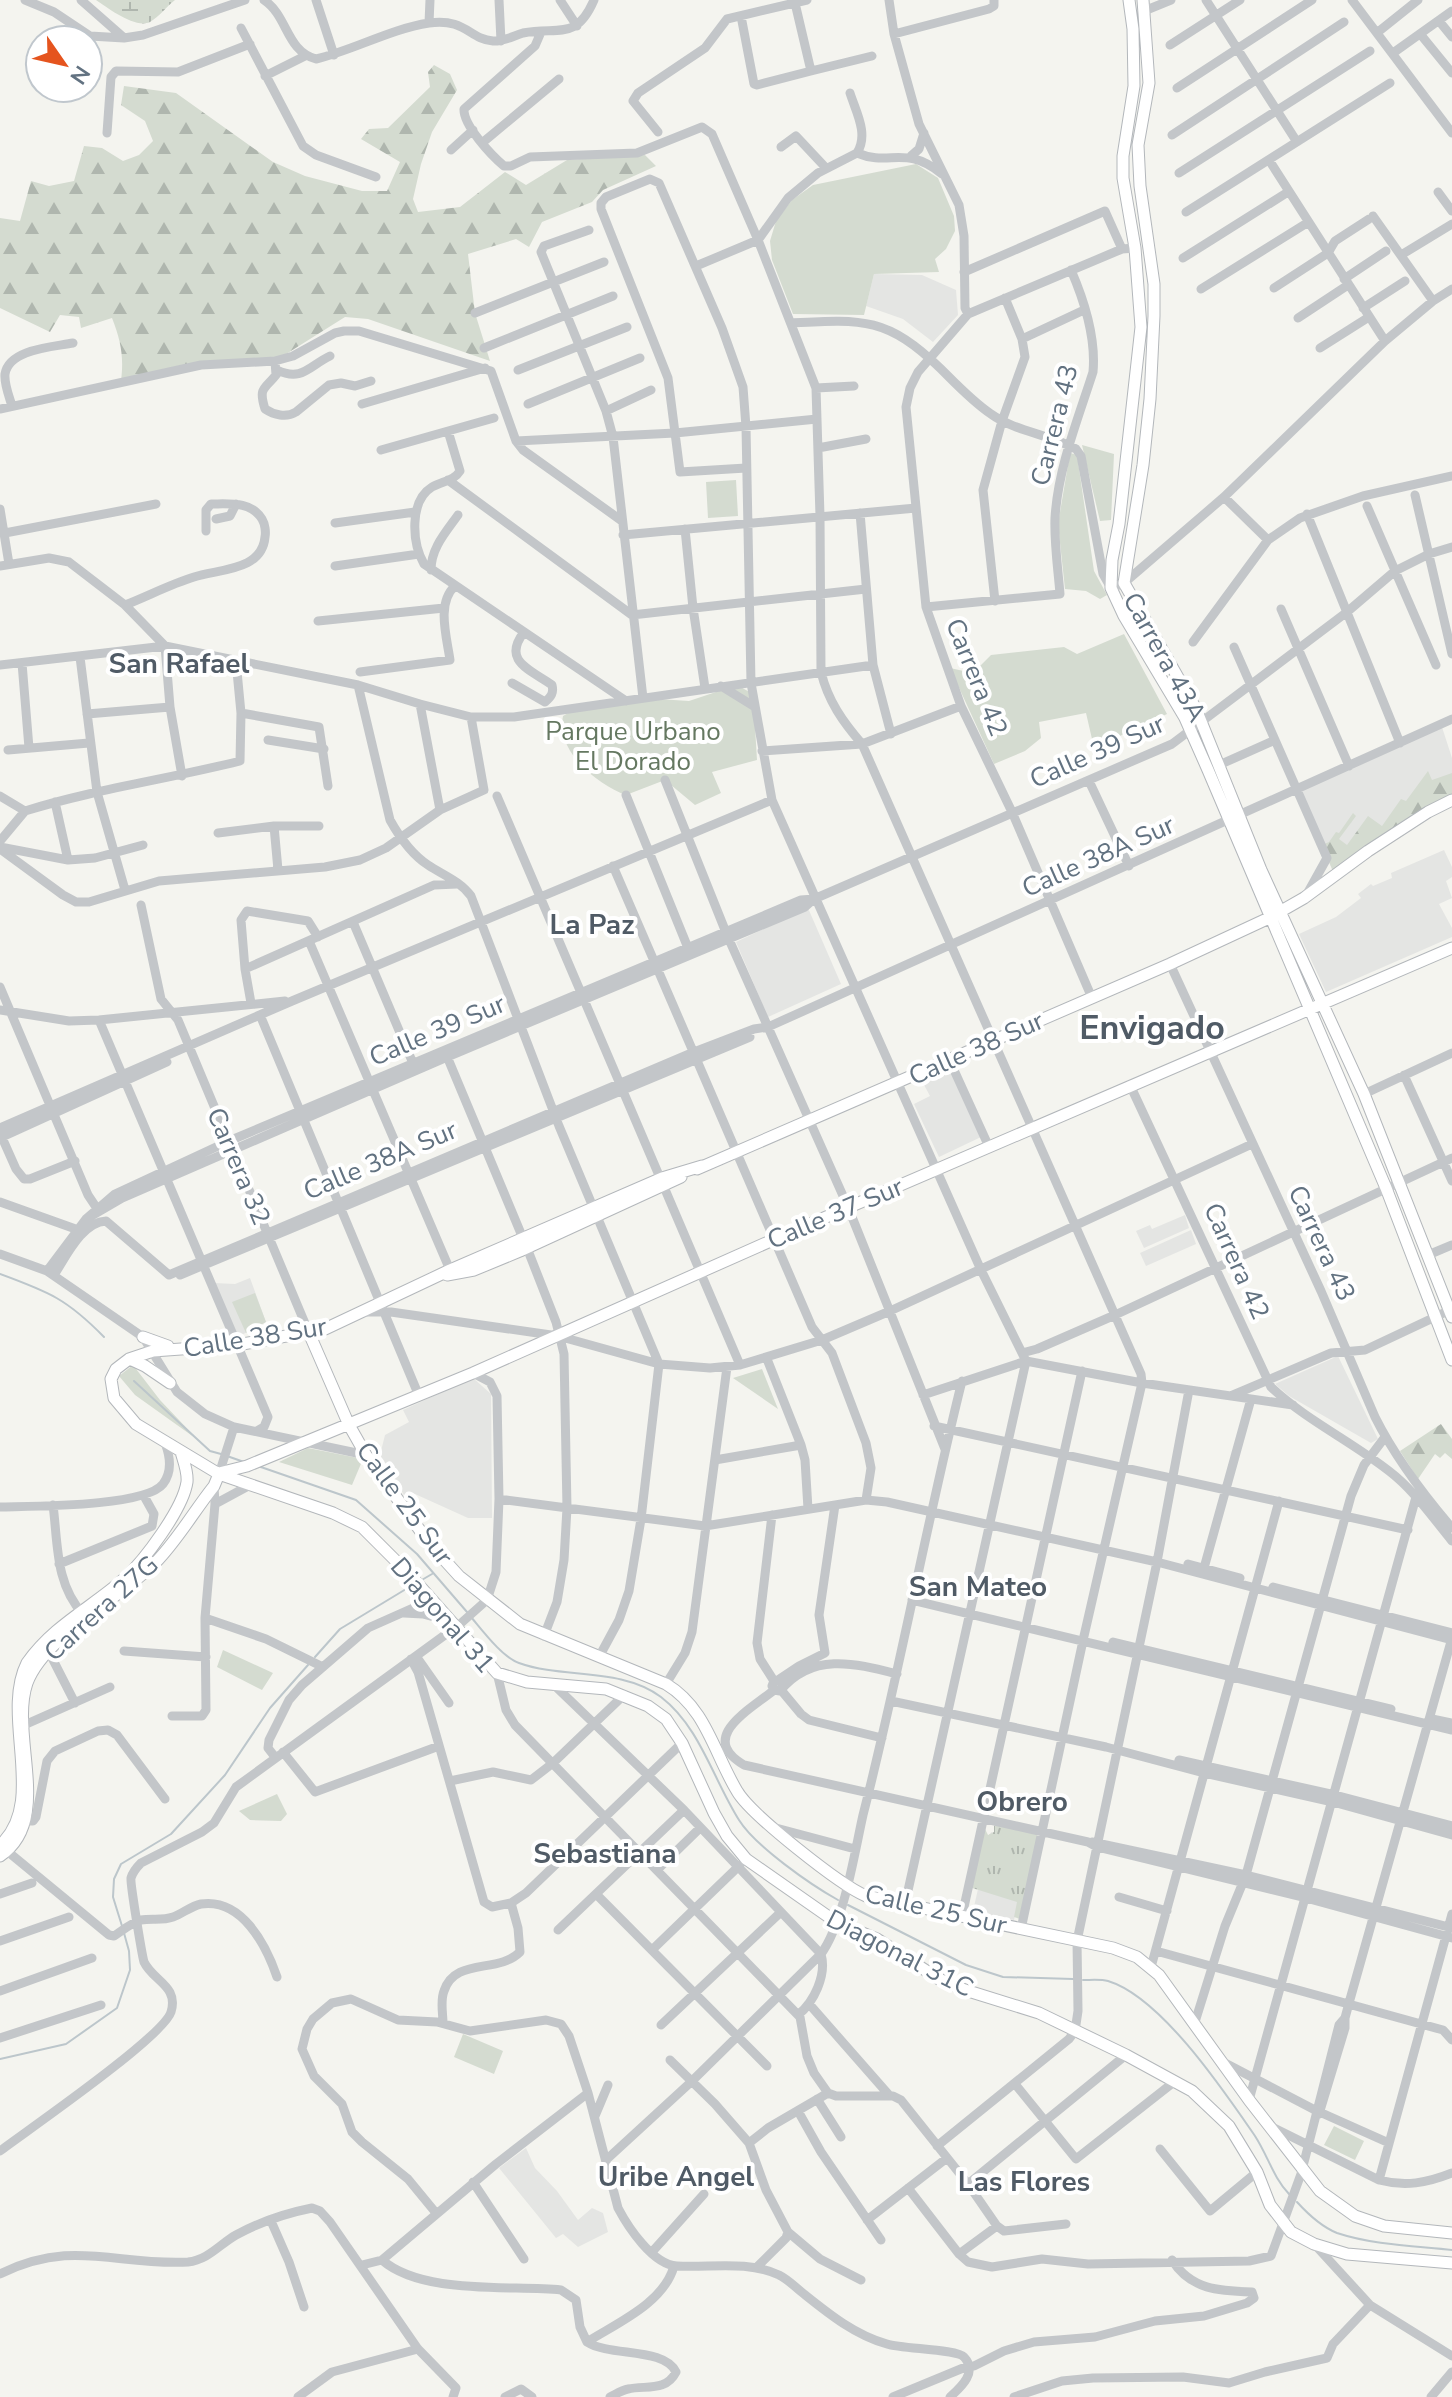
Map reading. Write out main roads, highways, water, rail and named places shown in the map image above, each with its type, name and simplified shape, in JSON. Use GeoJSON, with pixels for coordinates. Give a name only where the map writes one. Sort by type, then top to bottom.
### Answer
{"type":"FeatureCollection","features":[{"type":"Feature","properties":{"kind":"main road","name":"Carrera 43A"},"geometry":{"type":"LineString","coordinates":[[1129,0],[1134,86],[1123,156],[1123,178],[1128,248],[1141,327],[1111,588],[1235,818],[1386,1188],[1452,1360]]}},
{"type":"Feature","properties":{"kind":"main road","name":"Carrera 43A"},"geometry":{"type":"LineString","coordinates":[[1144,6],[1149,83],[1138,145],[1140,186],[1154,284],[1154,316],[1143,465],[1124,583],[1183,682],[1219,765],[1235,818]]}},
{"type":"Feature","properties":{"kind":"main road","name":"Calle 38 Sur"},"geometry":{"type":"LineString","coordinates":[[141,1355],[237,1345],[309,1333],[382,1308],[446,1273],[474,1270],[664,1182],[1170,964],[1275,915],[1428,812],[1452,800]]}},
{"type":"Feature","properties":{"kind":"main road","name":"Carrera 43A"},"geometry":{"type":"LineString","coordinates":[[1275,915],[1324,1005],[1364,1094],[1451,1312]]}},
{"type":"Feature","properties":{"kind":"main road","name":"Calle 37 Sur"},"geometry":{"type":"LineString","coordinates":[[219,1474],[285,1451],[473,1373],[848,1207],[1451,948]]}},
{"type":"Feature","properties":{"kind":"main road","name":"Carrera 32"},"geometry":{"type":"LineString","coordinates":[[309,1333],[349,1425]]}},
{"type":"Feature","properties":{"kind":"main road"},"geometry":{"type":"LineString","coordinates":[[139,1335],[163,1345],[184,1349]]}},
{"type":"Feature","properties":{"kind":"main road"},"geometry":{"type":"LineString","coordinates":[[141,1355],[151,1369],[170,1383]]}},
{"type":"Feature","properties":{"kind":"main road","name":"Diagonal 31"},"geometry":{"type":"LineString","coordinates":[[141,1355],[116,1369],[111,1379],[114,1398],[136,1424],[219,1474],[352,1520],[378,1542],[497,1673]]}},
{"type":"Feature","properties":{"kind":"main road","name":"Calle 25 Sur"},"geometry":{"type":"LineString","coordinates":[[349,1425],[366,1455],[443,1560],[484,1604],[544,1636],[666,1684],[688,1700],[712,1736],[722,1763],[746,1805],[776,1828],[844,1891],[1154,1958],[1220,2060],[1301,2173],[1320,2191],[1355,2216],[1384,2226],[1452,2233]]}},
{"type":"Feature","properties":{"kind":"main road","name":"Carrera 27G"},"geometry":{"type":"LineString","coordinates":[[20,1759],[13,1723],[20,1675],[40,1648],[126,1578],[168,1522],[187,1484],[181,1452]]}},
{"type":"Feature","properties":{"kind":"main road","name":"Carrera 27G"},"geometry":{"type":"LineString","coordinates":[[20,1759],[28,1681],[83,1614],[131,1586],[158,1561],[214,1486],[219,1474]]}},
{"type":"Feature","properties":{"kind":"main road","name":"Diagonal 31C"},"geometry":{"type":"LineString","coordinates":[[497,1673],[527,1682],[592,1686],[648,1706],[666,1719],[682,1743],[714,1813],[742,1863],[877,1939],[939,1979],[1039,2013],[1192,2091],[1229,2126],[1257,2172],[1270,2205],[1291,2232],[1314,2244],[1371,2258],[1452,2263]]}},
{"type":"Feature","properties":{"kind":"main road"},"geometry":{"type":"LineString","coordinates":[[2,1851],[16,1841],[26,1821],[27,1791],[20,1759]]}},
{"type":"Feature","properties":{"kind":"main road"},"geometry":{"type":"LineString","coordinates":[[2,1851],[17,1816],[21,1797],[20,1759]]}},
{"type":"Feature","properties":{"kind":"waterway"},"geometry":{"type":"LineString","coordinates":[[0,1274],[56,1298],[104,1337]]}},
{"type":"Feature","properties":{"kind":"waterway"},"geometry":{"type":"LineString","coordinates":[[134,1381],[210,1451],[221,1454]]}},
{"type":"Feature","properties":{"kind":"waterway"},"geometry":{"type":"LineString","coordinates":[[227,1456],[244,1462]]}},
{"type":"Feature","properties":{"kind":"waterway"},"geometry":{"type":"LineString","coordinates":[[258,1466],[356,1500],[417,1554],[467,1612]]}},
{"type":"Feature","properties":{"kind":"waterway"},"geometry":{"type":"LineString","coordinates":[[420,1581],[432,1574]]}},
{"type":"Feature","properties":{"kind":"waterway"},"geometry":{"type":"LineString","coordinates":[[315,1657],[340,1629],[411,1586]]}},
{"type":"Feature","properties":{"kind":"waterway"},"geometry":{"type":"LineString","coordinates":[[471,1617],[500,1650],[519,1663],[628,1681],[661,1697],[696,1738],[747,1830],[784,1864],[838,1900]]}},
{"type":"Feature","properties":{"kind":"waterway"},"geometry":{"type":"LineString","coordinates":[[122,1926],[113,1897],[114,1879],[121,1864],[171,1834],[225,1775],[270,1708],[308,1665]]}},
{"type":"Feature","properties":{"kind":"waterway"},"geometry":{"type":"LineString","coordinates":[[848,1905],[966,1965],[1003,1977],[1073,1979]]}},
{"type":"Feature","properties":{"kind":"waterway"},"geometry":{"type":"LineString","coordinates":[[0,2059],[66,2044],[117,2008],[130,1970],[124,1933]]}},
{"type":"Feature","properties":{"kind":"waterway"},"geometry":{"type":"LineString","coordinates":[[1083,1980],[1108,1981],[1128,1990],[1170,2025],[1255,2136],[1289,2194]]}},
{"type":"Feature","properties":{"kind":"waterway"},"geometry":{"type":"LineString","coordinates":[[1297,2202],[1320,2223],[1337,2233],[1379,2243],[1452,2250]]}},
{"type":"Feature","properties":{"kind":"district","name":"San Rafael"},"geometry":{"type":"Point","coordinates":[179,663]}},
{"type":"Feature","properties":{"kind":"district","name":"La Paz"},"geometry":{"type":"Point","coordinates":[592,924]}},
{"type":"Feature","properties":{"kind":"district","name":"Envigado"},"geometry":{"type":"Point","coordinates":[1152,1027]}},
{"type":"Feature","properties":{"kind":"district","name":"San Mateo"},"geometry":{"type":"Point","coordinates":[978,1586]}},
{"type":"Feature","properties":{"kind":"district","name":"Obrero"},"geometry":{"type":"Point","coordinates":[1022,1801]}},
{"type":"Feature","properties":{"kind":"district","name":"Sebastiana"},"geometry":{"type":"Point","coordinates":[605,1853]}},
{"type":"Feature","properties":{"kind":"district","name":"Uribe Angel"},"geometry":{"type":"Point","coordinates":[676,2176]}},
{"type":"Feature","properties":{"kind":"district","name":"Las Flores"},"geometry":{"type":"Point","coordinates":[1024,2181]}},
{"type":"Feature","properties":{"kind":"park label","name":"Parque Urbano El Dorado"},"geometry":{"type":"Point","coordinates":[633,746]}}]}
